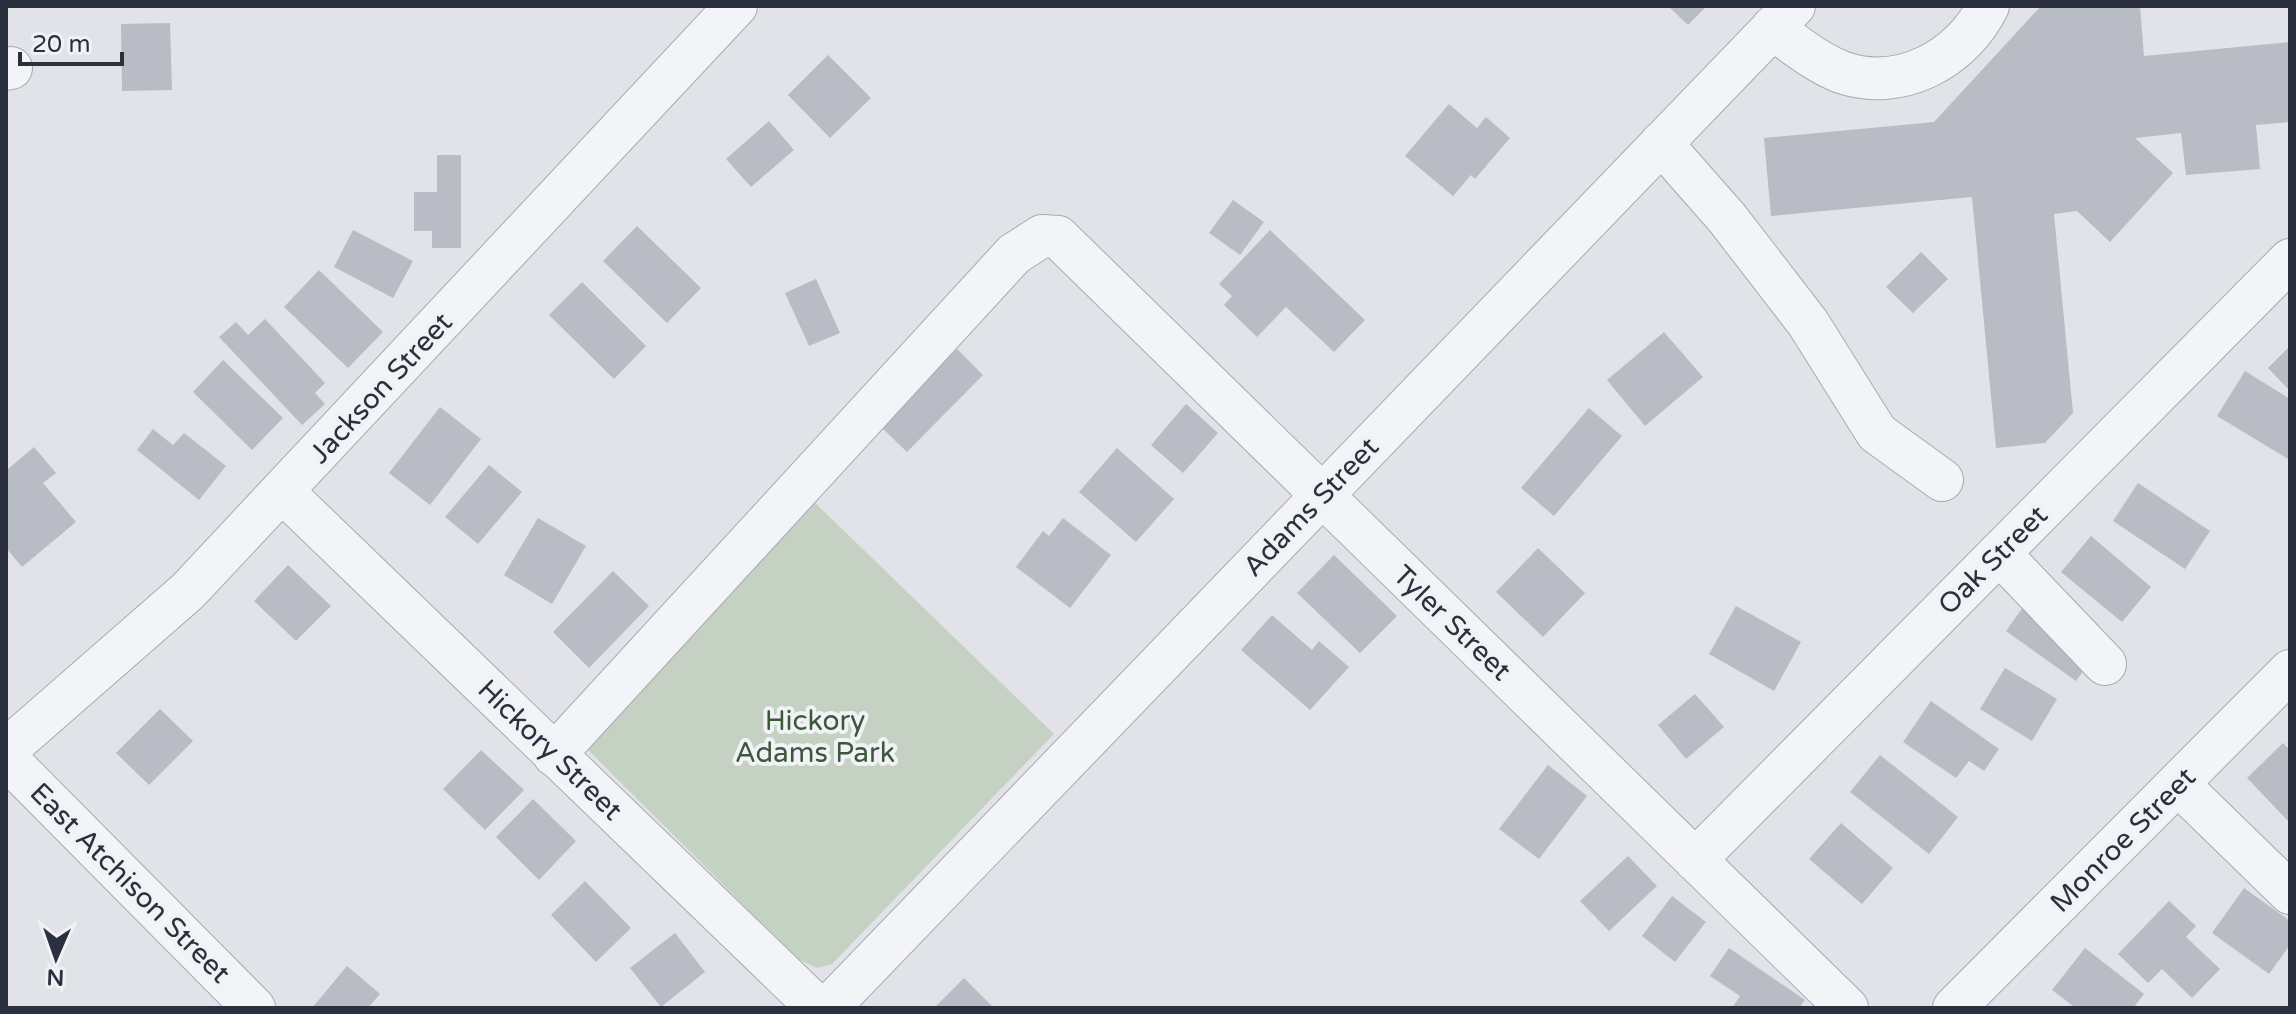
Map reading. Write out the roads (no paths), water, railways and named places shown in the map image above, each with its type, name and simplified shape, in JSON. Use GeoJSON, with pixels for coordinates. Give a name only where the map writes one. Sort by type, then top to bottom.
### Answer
{"type":"FeatureCollection","features":[{"type":"Feature","properties":{"kind":"street","name":"Jackson Street"},"geometry":{"type":"LineString","coordinates":[[6,750],[188,591],[736,6]]}},
{"type":"Feature","properties":{"kind":"street"},"geometry":{"type":"LineString","coordinates":[[1783,17],[1818,61],[1843,72],[1885,77],[1903,75],[1942,60],[1977,28],[1988,6]]}},
{"type":"Feature","properties":{"kind":"street","name":"Adams Street"},"geometry":{"type":"LineString","coordinates":[[828,1008],[1783,17]]}},
{"type":"Feature","properties":{"kind":"street"},"geometry":{"type":"LineString","coordinates":[[1661,143],[1727,218],[1808,323],[1877,433],[1942,480]]}},
{"type":"Feature","properties":{"kind":"street","name":"Tyler Street"},"geometry":{"type":"LineString","coordinates":[[554,755],[1014,254],[1042,236],[1058,237],[1847,1008]]}},
{"type":"Feature","properties":{"kind":"street","name":"Oak Street"},"geometry":{"type":"LineString","coordinates":[[1695,860],[2290,260]]}},
{"type":"Feature","properties":{"kind":"street","name":"Hickory Street"},"geometry":{"type":"LineString","coordinates":[[283,492],[818,1008]]}},
{"type":"Feature","properties":{"kind":"street"},"geometry":{"type":"LineString","coordinates":[[1999,553],[2105,664]]}},
{"type":"Feature","properties":{"kind":"street","name":"Monroe Street"},"geometry":{"type":"LineString","coordinates":[[1954,1008],[2290,671]]}},
{"type":"Feature","properties":{"kind":"street","name":"East Atchison Street"},"geometry":{"type":"LineString","coordinates":[[6,758],[254,1008]]}},
{"type":"Feature","properties":{"kind":"street"},"geometry":{"type":"LineString","coordinates":[[2179,785],[2290,893]]}},
{"type":"Feature","properties":{"kind":"park label","name":"Hickory Adams Park"},"geometry":{"type":"Point","coordinates":[815,737]}}]}
